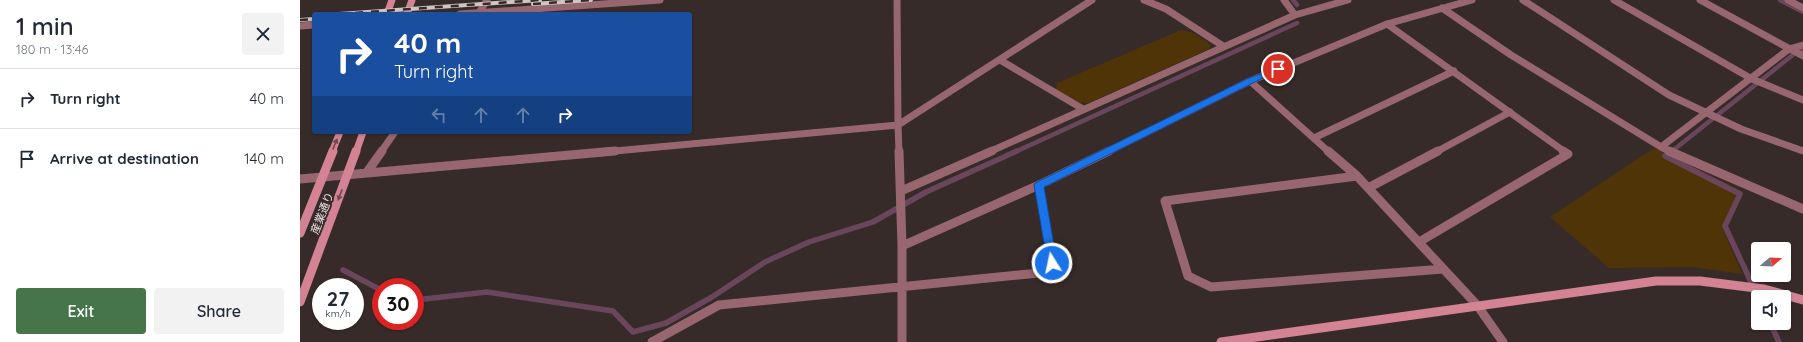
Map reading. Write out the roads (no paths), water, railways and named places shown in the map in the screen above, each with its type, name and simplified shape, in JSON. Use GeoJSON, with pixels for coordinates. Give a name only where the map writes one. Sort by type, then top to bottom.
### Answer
{"type":"FeatureCollection","features":[{"type":"Feature","properties":{"kind":"street"},"geometry":{"type":"LineString","coordinates":[[388,12],[392,0]]}},
{"type":"Feature","properties":{"kind":"street"},"geometry":{"type":"LineString","coordinates":[[408,12],[412,0]]}},
{"type":"Feature","properties":{"kind":"street"},"geometry":{"type":"LineString","coordinates":[[479,12],[487,0]]}},
{"type":"Feature","properties":{"kind":"street"},"geometry":{"type":"LineString","coordinates":[[492,12],[660,0]]}},
{"type":"Feature","properties":{"kind":"street"},"geometry":{"type":"LineString","coordinates":[[897,0],[898,125],[902,246],[902,342]]}},
{"type":"Feature","properties":{"kind":"street"},"geometry":{"type":"LineString","coordinates":[[300,179],[898,125],[1092,0]]}},
{"type":"Feature","properties":{"kind":"street"},"geometry":{"type":"LineString","coordinates":[[1144,0],[1166,9],[1223,46]]}},
{"type":"Feature","properties":{"kind":"street"},"geometry":{"type":"LineString","coordinates":[[1284,0],[1295,15]]}},
{"type":"Feature","properties":{"kind":"street"},"geometry":{"type":"LineString","coordinates":[[901,191],[1295,15],[1348,0]]}},
{"type":"Feature","properties":{"kind":"street"},"geometry":{"type":"LineString","coordinates":[[902,246],[1039,185],[1250,81],[1387,24],[1472,0]]}},
{"type":"Feature","properties":{"kind":"street"},"geometry":{"type":"LineString","coordinates":[[1523,0],[1669,95],[1741,129],[1803,151]]}},
{"type":"Feature","properties":{"kind":"street"},"geometry":{"type":"LineString","coordinates":[[1614,0],[1752,79],[1803,100]]}},
{"type":"Feature","properties":{"kind":"street"},"geometry":{"type":"LineString","coordinates":[[1700,0],[1803,56]]}},
{"type":"Feature","properties":{"kind":"street"},"geometry":{"type":"LineString","coordinates":[[1788,0],[1803,8]]}},
{"type":"Feature","properties":{"kind":"street"},"geometry":{"type":"LineString","coordinates":[[1442,8],[1511,55],[1661,147],[1803,209]]}},
{"type":"Feature","properties":{"kind":"street"},"geometry":{"type":"LineString","coordinates":[[1387,24],[1568,154],[1419,242]]}},
{"type":"Feature","properties":{"kind":"street"},"geometry":{"type":"LineString","coordinates":[[300,26],[312,25]]}},
{"type":"Feature","properties":{"kind":"street"},"geometry":{"type":"LineString","coordinates":[[1661,147],[1752,79],[1789,49],[1803,45]]}},
{"type":"Feature","properties":{"kind":"street"},"geometry":{"type":"LineString","coordinates":[[1000,60],[1083,109]]}},
{"type":"Feature","properties":{"kind":"street"},"geometry":{"type":"LineString","coordinates":[[1314,138],[1454,71]]}},
{"type":"Feature","properties":{"kind":"street"},"geometry":{"type":"LineString","coordinates":[[1250,81],[1357,176],[1419,242],[1442,270],[1477,305],[1504,342]]}},
{"type":"Feature","properties":{"kind":"street"},"geometry":{"type":"LineString","coordinates":[[1368,188],[1510,112]]}},
{"type":"Feature","properties":{"kind":"street","name":"産業通り"},"geometry":{"type":"LineString","coordinates":[[300,233],[339,134]]}},
{"type":"Feature","properties":{"kind":"street","name":"産業通り"},"geometry":{"type":"LineString","coordinates":[[300,302],[363,134]]}},
{"type":"Feature","properties":{"kind":"street"},"geometry":{"type":"LineString","coordinates":[[367,172],[394,134]]}},
{"type":"Feature","properties":{"kind":"street"},"geometry":{"type":"LineString","coordinates":[[1357,176],[1165,201],[1188,276],[1210,287],[1442,270]]}},
{"type":"Feature","properties":{"kind":"street"},"geometry":{"type":"LineString","coordinates":[[652,342],[719,305],[1040,274],[1052,263],[1039,185]]}},
{"type":"Feature","properties":{"kind":"street"},"geometry":{"type":"LineString","coordinates":[[1221,342],[1477,305],[1656,282],[1700,281],[1764,289],[1803,300]]}},
{"type":"Feature","properties":{"kind":"waterway"},"geometry":{"type":"LineString","coordinates":[[1293,0],[1297,5]]}},
{"type":"Feature","properties":{"kind":"waterway"},"geometry":{"type":"LineString","coordinates":[[1780,0],[1803,12]]}},
{"type":"Feature","properties":{"kind":"waterway"},"geometry":{"type":"LineString","coordinates":[[1015,152],[1297,23]]}},
{"type":"Feature","properties":{"kind":"waterway"},"geometry":{"type":"LineString","coordinates":[[1671,152],[1794,54],[1803,51]]}},
{"type":"Feature","properties":{"kind":"waterway"},"geometry":{"type":"LineString","coordinates":[[424,299],[487,292],[613,311],[633,332],[666,323],[712,297],[765,262],[809,242],[873,222],[926,192],[1017,151]]}},
{"type":"Feature","properties":{"kind":"waterway"},"geometry":{"type":"LineString","coordinates":[[1672,151],[1665,156],[1740,194],[1725,226],[1755,290]]}},
{"type":"Feature","properties":{"kind":"waterway"},"geometry":{"type":"LineString","coordinates":[[343,270],[372,285]]}},
{"type":"Feature","properties":{"kind":"waterway"},"geometry":{"type":"LineString","coordinates":[[1773,330],[1779,342]]}},
{"type":"Feature","properties":{"kind":"railway"},"geometry":{"type":"LineString","coordinates":[[368,12],[540,0]]}},
{"type":"Feature","properties":{"kind":"railway"},"geometry":{"type":"LineString","coordinates":[[533,4],[591,0]]}},
{"type":"Feature","properties":{"kind":"railway"},"geometry":{"type":"LineString","coordinates":[[300,20],[312,19]]}}]}
